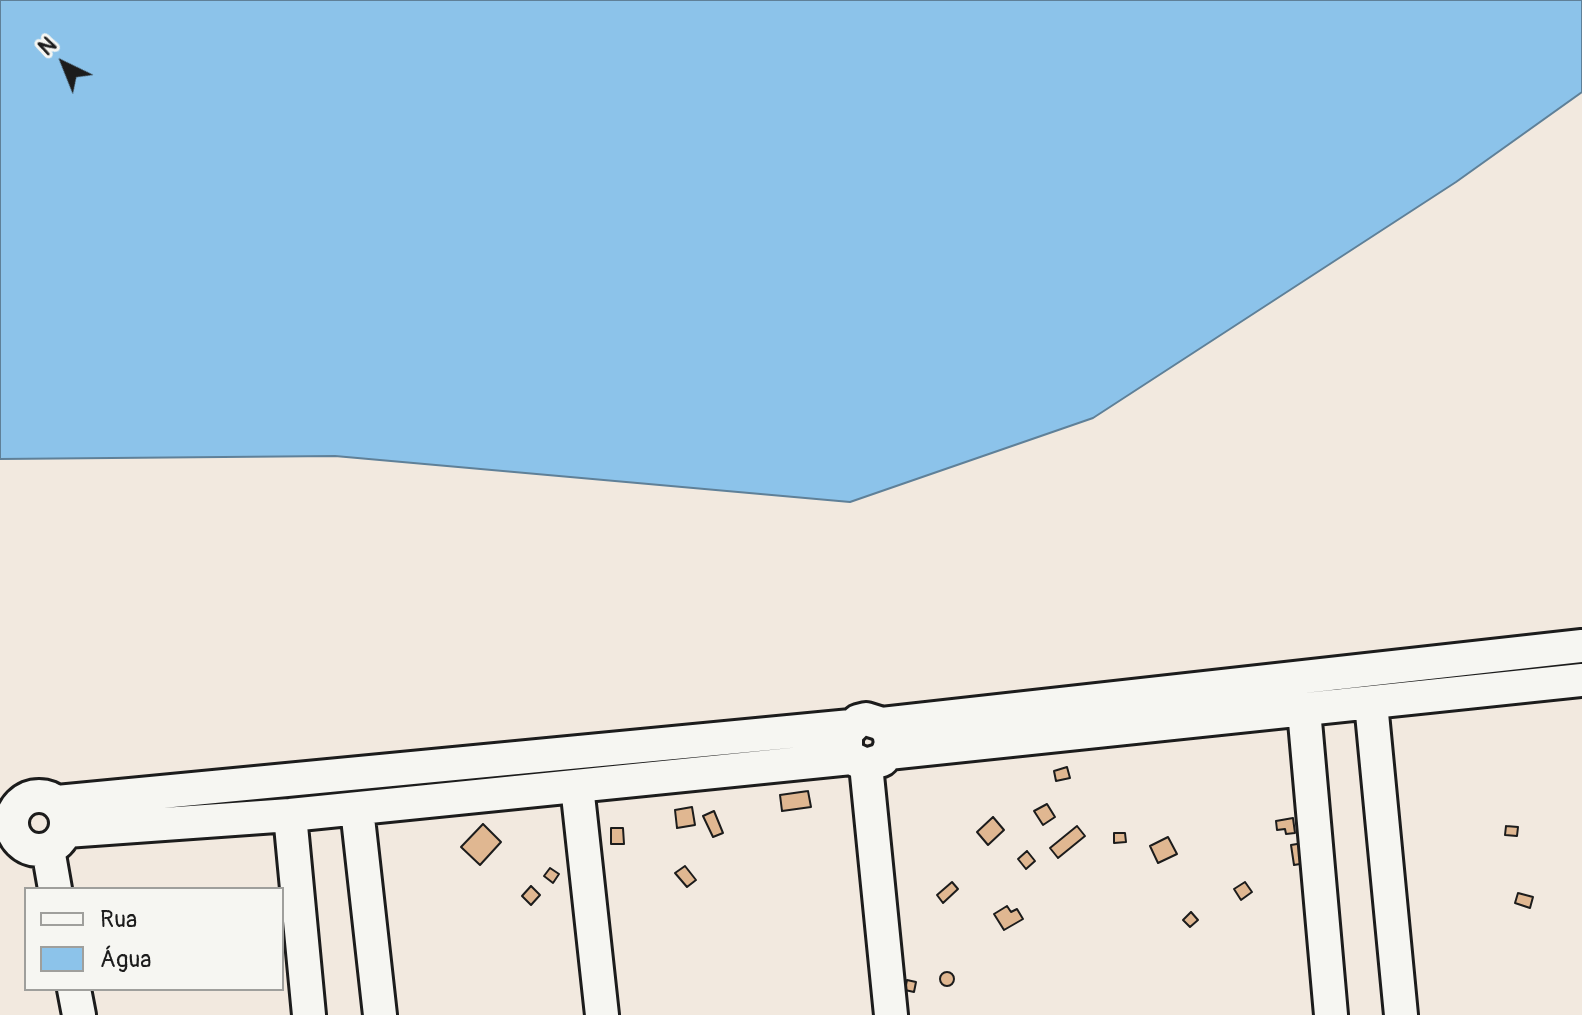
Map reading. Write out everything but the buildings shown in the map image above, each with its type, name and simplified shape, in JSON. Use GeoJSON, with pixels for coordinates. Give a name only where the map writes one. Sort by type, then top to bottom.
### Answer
{"type":"FeatureCollection","features":[{"type":"Feature","properties":{"kind":"street"},"geometry":{"type":"LineString","coordinates":[[57,827],[290,815],[577,786],[872,750],[1582,646]]}},
{"type":"Feature","properties":{"kind":"street"},"geometry":{"type":"LineString","coordinates":[[872,750],[1304,710],[1582,680]]}},
{"type":"Feature","properties":{"kind":"street"},"geometry":{"type":"LineString","coordinates":[[1371,703],[1401,1015]]}},
{"type":"Feature","properties":{"kind":"street"},"geometry":{"type":"LineString","coordinates":[[1304,710],[1331,1015]]}},
{"type":"Feature","properties":{"kind":"street"},"geometry":{"type":"LineString","coordinates":[[55,887],[57,827],[41,796],[24,800],[9,808],[12,822],[8,837],[30,849],[57,827],[851,726],[866,719],[872,750],[891,1015]]}},
{"type":"Feature","properties":{"kind":"street"},"geometry":{"type":"LineString","coordinates":[[577,786],[602,1015]]}},
{"type":"Feature","properties":{"kind":"street"},"geometry":{"type":"LineString","coordinates":[[357,809],[380,1015]]}},
{"type":"Feature","properties":{"kind":"street"},"geometry":{"type":"LineString","coordinates":[[290,815],[309,1015]]}},
{"type":"Feature","properties":{"kind":"street"},"geometry":{"type":"LineString","coordinates":[[74,991],[79,1015]]}},
{"type":"Feature","properties":{"kind":"water"},"geometry":{"type":"Polygon","coordinates":[[[0,0],[1582,0],[1582,92],[1456,182],[1093,418],[850,502],[335,456],[0,459],[0,0]]]}}]}
